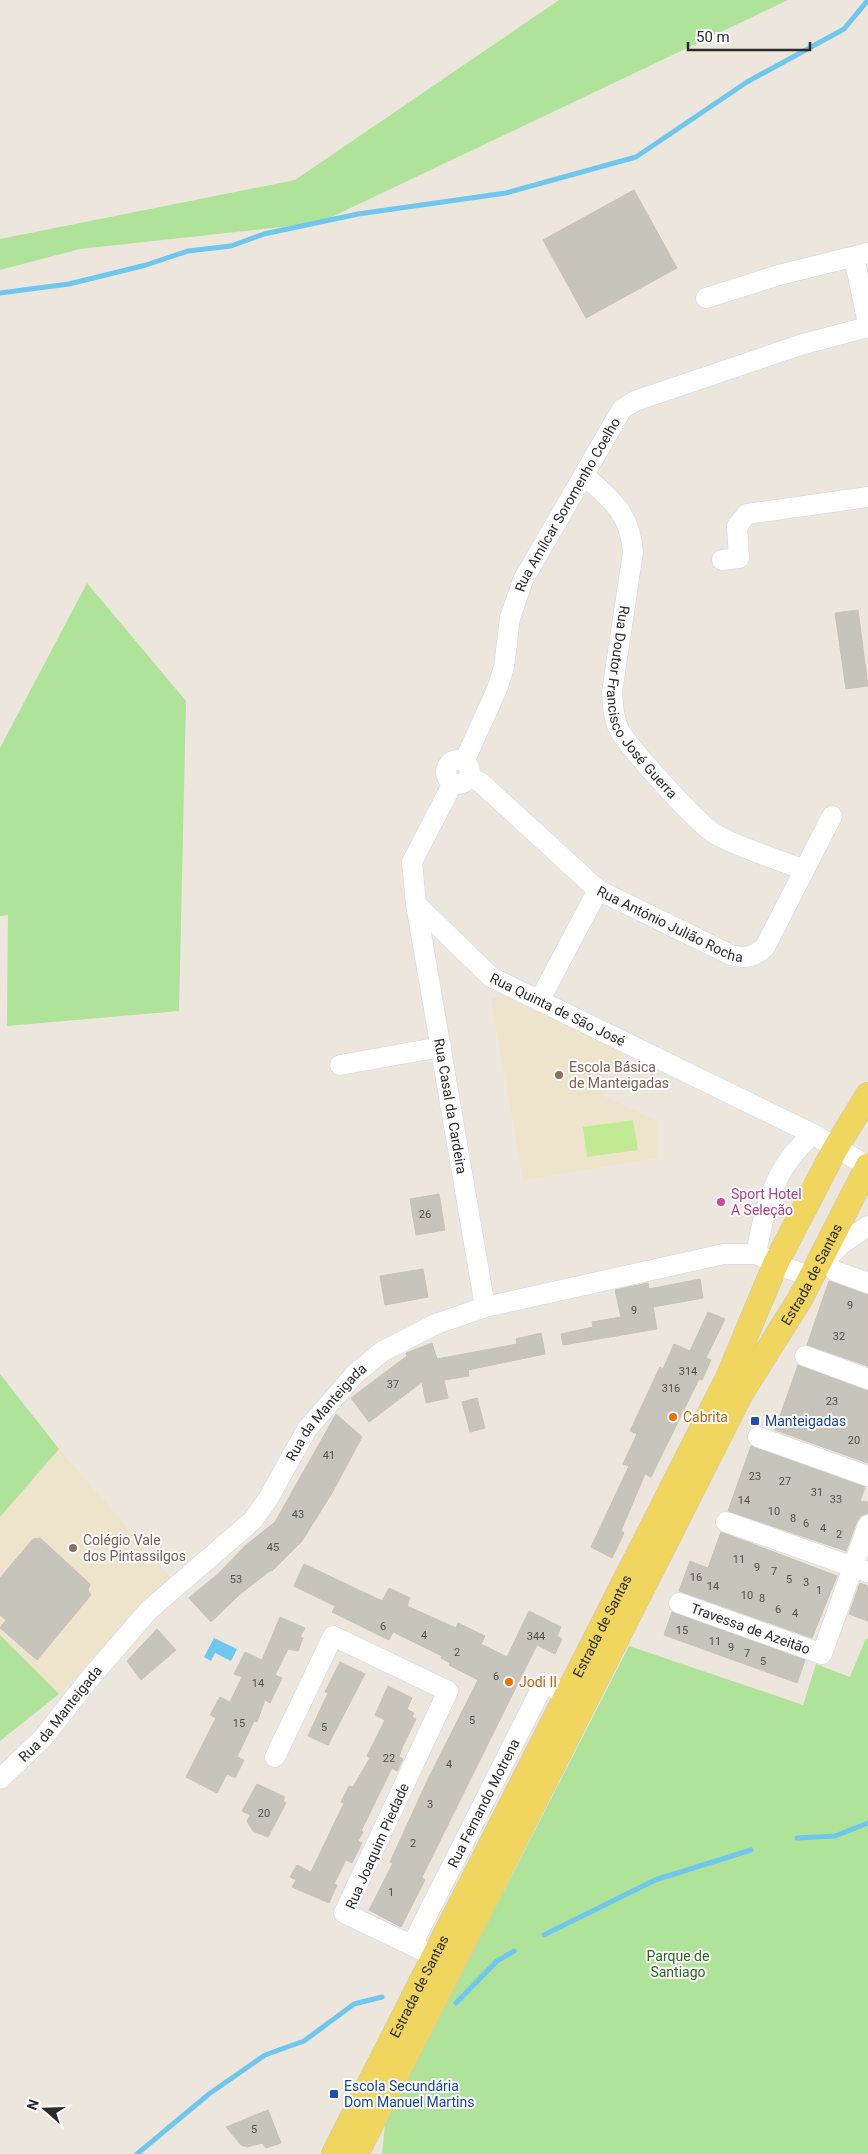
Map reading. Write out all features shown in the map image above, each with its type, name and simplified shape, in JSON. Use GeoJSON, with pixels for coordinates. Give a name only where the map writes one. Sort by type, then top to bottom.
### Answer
{"type":"FeatureCollection","features":[{"type":"Feature","properties":{"kind":"main road","name":"Estrada de Santas"},"geometry":{"type":"LineString","coordinates":[[334,2154],[728,1378],[766,1259],[868,1095]]}},
{"type":"Feature","properties":{"kind":"main road","name":"Estrada de Santas"},"geometry":{"type":"LineString","coordinates":[[356,2154],[736,1402],[800,1299],[825,1271],[868,1166]]}},
{"type":"Feature","properties":{"kind":"street"},"geometry":{"type":"LineString","coordinates":[[706,298],[779,275],[861,255],[868,326]]}},
{"type":"Feature","properties":{"kind":"street","name":"Rua Amílcar Soromenho Coelho"},"geometry":{"type":"LineString","coordinates":[[462,774],[498,689],[504,667],[515,599],[523,580],[622,409],[628,404],[800,345],[868,326]]}},
{"type":"Feature","properties":{"kind":"street","name":"Rua Doutor Francisco José Guerra"},"geometry":{"type":"LineString","coordinates":[[584,475],[613,501],[631,532],[633,552],[612,692],[613,711],[618,728],[630,746],[699,820],[715,834],[804,870]]}},
{"type":"Feature","properties":{"kind":"street"},"geometry":{"type":"LineString","coordinates":[[722,560],[739,558],[737,526],[747,514],[868,497]]}},
{"type":"Feature","properties":{"kind":"street"},"geometry":{"type":"LineString","coordinates":[[416,904],[412,862],[462,774]]}},
{"type":"Feature","properties":{"kind":"street","name":"Rua António Julião Rocha"},"geometry":{"type":"LineString","coordinates":[[462,774],[480,782],[598,890],[731,956],[743,958],[756,955],[765,947],[832,816]]}},
{"type":"Feature","properties":{"kind":"street"},"geometry":{"type":"LineString","coordinates":[[538,1001],[598,890]]}},
{"type":"Feature","properties":{"kind":"street","name":"Rua Quinta de São José"},"geometry":{"type":"LineString","coordinates":[[416,904],[491,977],[813,1134],[835,1149],[868,1166]]}},
{"type":"Feature","properties":{"kind":"street","name":"Rua Casal da Cardeira"},"geometry":{"type":"LineString","coordinates":[[416,904],[485,1307]]}},
{"type":"Feature","properties":{"kind":"street"},"geometry":{"type":"LineString","coordinates":[[340,1065],[441,1047]]}},
{"type":"Feature","properties":{"kind":"street"},"geometry":{"type":"LineString","coordinates":[[813,1134],[788,1159],[770,1195],[766,1259],[796,1273],[804,1274],[825,1271],[868,1283]]}},
{"type":"Feature","properties":{"kind":"street"},"geometry":{"type":"LineString","coordinates":[[825,1271],[840,1245],[868,1226]]}},
{"type":"Feature","properties":{"kind":"street","name":"Rua da Manteigada"},"geometry":{"type":"LineString","coordinates":[[0,1779],[44,1738],[91,1677],[149,1610],[253,1520],[268,1499],[307,1429],[355,1374],[383,1351],[436,1324],[485,1307],[724,1254],[766,1259]]}},
{"type":"Feature","properties":{"kind":"street"},"geometry":{"type":"LineString","coordinates":[[805,1356],[868,1379]]}},
{"type":"Feature","properties":{"kind":"street"},"geometry":{"type":"LineString","coordinates":[[758,1437],[868,1476]]}},
{"type":"Feature","properties":{"kind":"street"},"geometry":{"type":"LineString","coordinates":[[726,1522],[861,1570],[868,1525]]}},
{"type":"Feature","properties":{"kind":"street","name":"Travessa de Azeitão"},"geometry":{"type":"LineString","coordinates":[[679,1603],[822,1654],[861,1570]]}},
{"type":"Feature","properties":{"kind":"street","name":"Rua Joaquim Piedade"},"geometry":{"type":"LineString","coordinates":[[275,1756],[333,1636],[448,1691],[344,1913],[434,1956]]}},
{"type":"Feature","properties":{"kind":"street","name":"Rua Fernando Motrena"},"geometry":{"type":"LineString","coordinates":[[412,1945],[544,1683],[566,1694]]}},
{"type":"Feature","properties":{"kind":"shaded area","name":"Escola Básica de Manteigadas"},"geometry":{"type":"Polygon","coordinates":[[[506,996],[624,1053],[604,1096],[657,1121],[657,1158],[523,1180],[491,999],[506,996]]]}},
{"type":"Feature","properties":{"kind":"shaded area","name":"Colégio Vale dos Pintassilgos"},"geometry":{"type":"Polygon","coordinates":[[[59,1449],[172,1579],[126,1623],[59,1694],[0,1635],[0,1517],[59,1449]]]}},
{"type":"Feature","properties":{"kind":"green space"},"geometry":{"type":"Polygon","coordinates":[[[559,0],[788,0],[319,223],[80,249],[0,270],[0,239],[295,180],[559,0]]]}},
{"type":"Feature","properties":{"kind":"green space"},"geometry":{"type":"Polygon","coordinates":[[[87,583],[186,701],[179,1011],[7,1026],[8,915],[0,916],[0,748],[87,583]]]}},
{"type":"Feature","properties":{"kind":"green space"},"geometry":{"type":"Polygon","coordinates":[[[633,1120],[638,1150],[587,1157],[583,1127],[633,1120]]]}},
{"type":"Feature","properties":{"kind":"green space"},"geometry":{"type":"Polygon","coordinates":[[[0,1374],[59,1449],[0,1517],[0,1374]]]}},
{"type":"Feature","properties":{"kind":"green space"},"geometry":{"type":"Polygon","coordinates":[[[0,1635],[59,1694],[0,1741],[0,1635]]]}},
{"type":"Feature","properties":{"kind":"green space","name":"Parque de Santiago"},"geometry":{"type":"Polygon","coordinates":[[[866,1638],[868,1639],[868,2154],[382,2154],[385,2124],[629,1646],[803,1705],[816,1664],[850,1677],[866,1638]]]}},
{"type":"Feature","properties":{"kind":"water"},"geometry":{"type":"Polygon","coordinates":[[[214,1638],[237,1649],[231,1661],[215,1653],[211,1661],[204,1657],[214,1638]]]}},
{"type":"Feature","properties":{"kind":"building"},"geometry":{"type":"Polygon","coordinates":[[[634,190],[677,268],[586,318],[543,240],[634,190]]]}},
{"type":"Feature","properties":{"kind":"building"},"geometry":{"type":"Polygon","coordinates":[[[858,610],[868,686],[846,689],[835,613],[858,610]]]}},
{"type":"Feature","properties":{"kind":"building"},"geometry":{"type":"Polygon","coordinates":[[[439,1194],[445,1230],[416,1235],[410,1199],[439,1194]]]}},
{"type":"Feature","properties":{"kind":"building"},"geometry":{"type":"Polygon","coordinates":[[[423,1269],[428,1297],[385,1305],[380,1276],[423,1269]]]}},
{"type":"Feature","properties":{"kind":"building"},"geometry":{"type":"Polygon","coordinates":[[[700,1279],[703,1298],[653,1307],[657,1329],[563,1345],[561,1334],[593,1327],[592,1322],[621,1317],[615,1290],[648,1283],[649,1289],[700,1279]]]}},
{"type":"Feature","properties":{"kind":"building"},"geometry":{"type":"Polygon","coordinates":[[[829,1281],[868,1295],[868,1366],[807,1345],[829,1281]]]}},
{"type":"Feature","properties":{"kind":"building"},"geometry":{"type":"Polygon","coordinates":[[[708,1312],[725,1319],[706,1358],[711,1360],[702,1380],[699,1379],[651,1477],[645,1474],[621,1531],[624,1533],[612,1558],[591,1547],[629,1466],[623,1464],[637,1434],[630,1431],[660,1367],[663,1369],[674,1344],[690,1351],[708,1312]]]}},
{"type":"Feature","properties":{"kind":"building"},"geometry":{"type":"Polygon","coordinates":[[[541,1333],[545,1354],[468,1370],[469,1376],[444,1380],[448,1398],[426,1403],[422,1382],[369,1422],[351,1398],[407,1356],[406,1353],[432,1343],[437,1359],[517,1344],[516,1339],[541,1333]]]}},
{"type":"Feature","properties":{"kind":"building"},"geometry":{"type":"Polygon","coordinates":[[[798,1365],[868,1391],[868,1463],[775,1430],[798,1365]]]}},
{"type":"Feature","properties":{"kind":"building"},"geometry":{"type":"Polygon","coordinates":[[[477,1398],[485,1428],[470,1432],[462,1402],[477,1398]]]}},
{"type":"Feature","properties":{"kind":"building"},"geometry":{"type":"Polygon","coordinates":[[[336,1414],[362,1437],[332,1493],[302,1541],[272,1571],[239,1595],[211,1622],[189,1598],[219,1573],[245,1546],[275,1522],[336,1414]]]}},
{"type":"Feature","properties":{"kind":"building"},"geometry":{"type":"Polygon","coordinates":[[[751,1446],[865,1487],[860,1501],[868,1502],[868,1513],[861,1516],[857,1521],[846,1551],[728,1511],[751,1446]]]}},
{"type":"Feature","properties":{"kind":"building"},"geometry":{"type":"Polygon","coordinates":[[[721,1532],[837,1576],[812,1638],[679,1591],[690,1561],[708,1568],[721,1532]]]}},
{"type":"Feature","properties":{"kind":"building"},"geometry":{"type":"Polygon","coordinates":[[[40,1538],[90,1584],[88,1590],[91,1595],[37,1660],[0,1628],[6,1620],[0,1615],[0,1578],[33,1539],[40,1538]]]}},
{"type":"Feature","properties":{"kind":"building"},"geometry":{"type":"Polygon","coordinates":[[[304,1564],[382,1601],[389,1588],[410,1598],[407,1606],[456,1628],[458,1623],[485,1636],[481,1644],[507,1657],[529,1611],[561,1627],[557,1636],[562,1639],[555,1654],[537,1645],[422,1877],[425,1880],[401,1927],[369,1910],[393,1863],[390,1862],[429,1777],[478,1680],[449,1665],[450,1663],[441,1658],[442,1656],[393,1632],[389,1640],[332,1612],[335,1606],[294,1586],[304,1564]]]}},
{"type":"Feature","properties":{"kind":"building"},"geometry":{"type":"Polygon","coordinates":[[[860,1583],[868,1586],[868,1621],[849,1614],[860,1583]]]}},
{"type":"Feature","properties":{"kind":"building"},"geometry":{"type":"Polygon","coordinates":[[[672,1612],[805,1660],[797,1683],[664,1635],[672,1612]]]}},
{"type":"Feature","properties":{"kind":"building"},"geometry":{"type":"Polygon","coordinates":[[[280,1617],[305,1628],[300,1637],[303,1638],[298,1651],[288,1649],[275,1675],[282,1678],[270,1703],[265,1700],[257,1722],[254,1721],[237,1757],[244,1760],[235,1778],[227,1774],[217,1793],[186,1777],[216,1718],[210,1715],[220,1697],[230,1702],[242,1677],[234,1674],[245,1652],[262,1660],[280,1617]]]}},
{"type":"Feature","properties":{"kind":"building"},"geometry":{"type":"Polygon","coordinates":[[[157,1629],[176,1650],[141,1680],[127,1661],[157,1629]]]}},
{"type":"Feature","properties":{"kind":"building"},"geometry":{"type":"Polygon","coordinates":[[[340,1662],[365,1674],[328,1745],[308,1736],[328,1693],[325,1692],[340,1662]]]}},
{"type":"Feature","properties":{"kind":"building"},"geometry":{"type":"Polygon","coordinates":[[[388,1686],[412,1698],[407,1709],[414,1713],[412,1717],[416,1719],[399,1757],[403,1759],[397,1771],[392,1768],[361,1831],[363,1832],[358,1841],[362,1843],[352,1863],[346,1860],[334,1884],[337,1885],[329,1903],[292,1887],[296,1880],[290,1877],[297,1865],[311,1872],[344,1803],[341,1802],[349,1786],[353,1787],[370,1758],[367,1756],[385,1720],[375,1715],[388,1686]]]}},
{"type":"Feature","properties":{"kind":"building"},"geometry":{"type":"Polygon","coordinates":[[[257,1784],[285,1797],[283,1801],[286,1803],[268,1837],[253,1831],[247,1821],[250,1815],[242,1811],[257,1784]]]}},
{"type":"Feature","properties":{"kind":"building"},"geometry":{"type":"Polygon","coordinates":[[[268,2110],[281,2143],[266,2148],[262,2143],[247,2147],[241,2145],[226,2127],[268,2110]]]}},
{"type":"Feature","properties":{"kind":"waterway"},"geometry":{"type":"LineString","coordinates":[[0,293],[69,284],[146,265],[188,251],[231,246],[264,234],[358,214],[506,193],[636,157],[747,82],[844,29],[868,0]]}},
{"type":"Feature","properties":{"kind":"waterway"},"geometry":{"type":"LineString","coordinates":[[797,1838],[835,1836],[868,1823]]}},
{"type":"Feature","properties":{"kind":"waterway"},"geometry":{"type":"LineString","coordinates":[[544,1935],[655,1880],[751,1850]]}},
{"type":"Feature","properties":{"kind":"waterway"},"geometry":{"type":"LineString","coordinates":[[456,2003],[497,1961],[514,1951]]}},
{"type":"Feature","properties":{"kind":"waterway"},"geometry":{"type":"LineString","coordinates":[[137,2154],[209,2094],[265,2055],[304,2041],[354,2004],[382,1997]]}},
{"type":"Feature","properties":{"kind":"place","name":"Escola Básica de Manteigadas"},"geometry":{"type":"Point","coordinates":[559,1075]}},
{"type":"Feature","properties":{"kind":"place","name":"Sport Hotel A Seleção"},"geometry":{"type":"Point","coordinates":[721,1202]}},
{"type":"Feature","properties":{"kind":"place","name":"Cabrita"},"geometry":{"type":"Point","coordinates":[673,1417]}},
{"type":"Feature","properties":{"kind":"place","name":"Manteigadas"},"geometry":{"type":"Point","coordinates":[755,1421]}},
{"type":"Feature","properties":{"kind":"place","name":"Colégio Vale dos Pintassilgos"},"geometry":{"type":"Point","coordinates":[73,1548]}},
{"type":"Feature","properties":{"kind":"place","name":"Jodi II"},"geometry":{"type":"Point","coordinates":[509,1682]}},
{"type":"Feature","properties":{"kind":"place","name":"Escola Secundária Dom Manuel Martins"},"geometry":{"type":"Point","coordinates":[334,2094]}}]}
